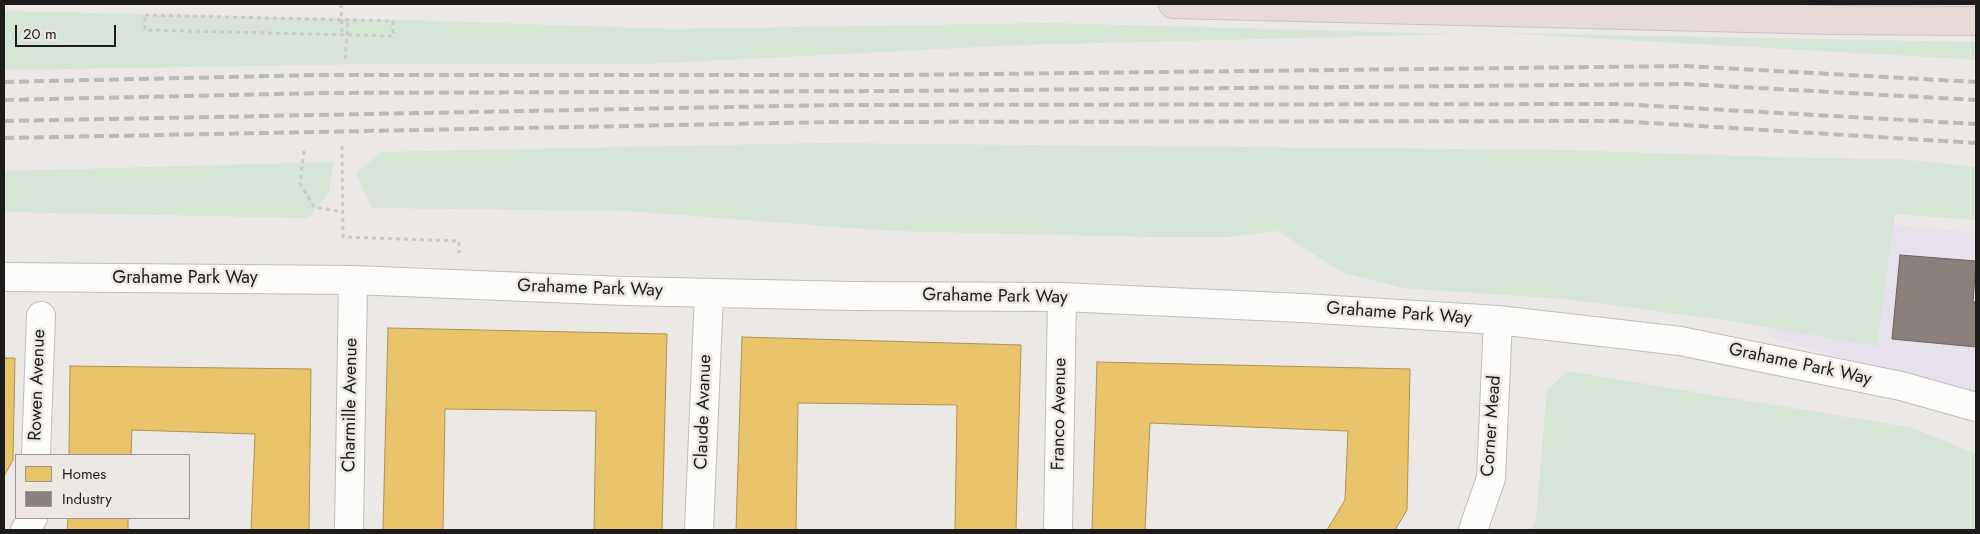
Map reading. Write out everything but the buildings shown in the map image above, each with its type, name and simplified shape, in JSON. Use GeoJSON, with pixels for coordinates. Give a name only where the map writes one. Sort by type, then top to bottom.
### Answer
{"type":"FeatureCollection","features":[{"type":"Feature","properties":{"kind":"highway"},"geometry":{"type":"LineString","coordinates":[[1173,4],[1831,20],[1976,21]]}},
{"type":"Feature","properties":{"kind":"street","name":"Grahame Park Way"},"geometry":{"type":"LineString","coordinates":[[4,277],[354,280],[625,291],[1062,297],[1302,308],[1498,320],[1680,340],[1902,386],[1976,407]]}},
{"type":"Feature","properties":{"kind":"street","name":"Charmille Avenue"},"geometry":{"type":"LineString","coordinates":[[349,530],[354,280]]}},
{"type":"Feature","properties":{"kind":"street","name":"Claude Avanue"},"geometry":{"type":"LineString","coordinates":[[699,530],[709,293]]}},
{"type":"Feature","properties":{"kind":"street","name":"Franco Avenue"},"geometry":{"type":"LineString","coordinates":[[1058,530],[1062,297]]}},
{"type":"Feature","properties":{"kind":"street","name":"Rowen Avenue"},"geometry":{"type":"LineString","coordinates":[[36,454],[41,316]]}},
{"type":"Feature","properties":{"kind":"street","name":"Corner Mead"},"geometry":{"type":"LineString","coordinates":[[1473,530],[1491,478],[1498,320]]}},
{"type":"Feature","properties":{"kind":"street"},"geometry":{"type":"LineString","coordinates":[[26,530],[32,519]]}},
{"type":"Feature","properties":{"kind":"path"},"geometry":{"type":"LineString","coordinates":[[341,4],[342,35]]}},
{"type":"Feature","properties":{"kind":"path"},"geometry":{"type":"LineString","coordinates":[[145,15],[348,20],[393,21],[393,36],[144,30],[145,15]]}},
{"type":"Feature","properties":{"kind":"path"},"geometry":{"type":"LineString","coordinates":[[345,59],[348,20]]}},
{"type":"Feature","properties":{"kind":"path"},"geometry":{"type":"LineString","coordinates":[[342,146],[343,237],[460,241],[458,284]]}},
{"type":"Feature","properties":{"kind":"path"},"geometry":{"type":"LineString","coordinates":[[304,151],[300,183],[314,207],[343,212]]}},
{"type":"Feature","properties":{"kind":"shaded area"},"geometry":{"type":"Polygon","coordinates":[[[1789,214],[1976,233],[1976,396],[1767,336],[1789,214]]]}},
{"type":"Feature","properties":{"kind":"green space"},"geometry":{"type":"Polygon","coordinates":[[[4,11],[406,20],[672,29],[1048,23],[1456,34],[1018,45],[647,64],[370,64],[4,70],[4,11]]]}},
{"type":"Feature","properties":{"kind":"green space"},"geometry":{"type":"Polygon","coordinates":[[[1500,33],[1976,42],[1976,60],[1965,59],[1500,33]]]}},
{"type":"Feature","properties":{"kind":"green space"},"geometry":{"type":"Polygon","coordinates":[[[820,143],[1558,150],[1901,159],[1976,167],[1976,220],[1895,214],[1877,346],[1732,321],[1565,299],[1402,288],[1341,272],[1278,231],[1229,237],[1150,237],[892,231],[627,211],[372,208],[356,173],[382,152],[820,143]]]}},
{"type":"Feature","properties":{"kind":"green space"},"geometry":{"type":"Polygon","coordinates":[[[334,162],[329,192],[309,218],[4,212],[4,171],[334,162]]]}},
{"type":"Feature","properties":{"kind":"green space"},"geometry":{"type":"Polygon","coordinates":[[[1568,371],[1913,428],[1976,454],[1976,530],[1532,530],[1536,519],[1547,390],[1568,371]]]}},
{"type":"Feature","properties":{"kind":"railway"},"geometry":{"type":"LineString","coordinates":[[4,82],[316,75],[899,75],[1685,66],[1976,82]]}},
{"type":"Feature","properties":{"kind":"railway"},"geometry":{"type":"LineString","coordinates":[[4,100],[321,93],[899,91],[1685,84],[1976,100]]}},
{"type":"Feature","properties":{"kind":"railway"},"geometry":{"type":"LineString","coordinates":[[4,121],[836,105],[1619,104],[1976,124]]}},
{"type":"Feature","properties":{"kind":"railway"},"geometry":{"type":"LineString","coordinates":[[4,138],[833,122],[1617,121],[1976,143]]}}]}
